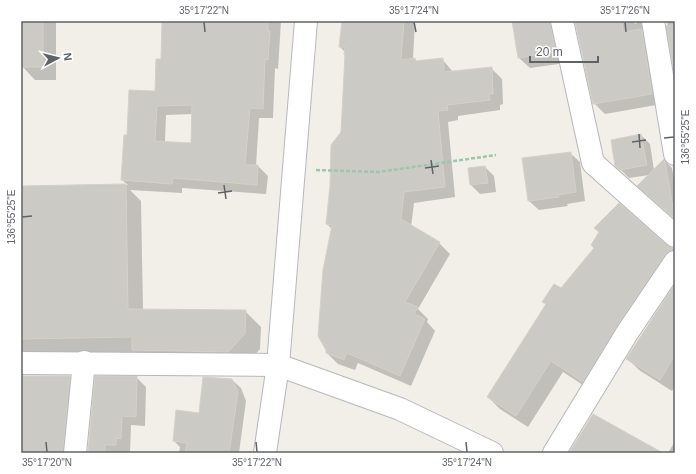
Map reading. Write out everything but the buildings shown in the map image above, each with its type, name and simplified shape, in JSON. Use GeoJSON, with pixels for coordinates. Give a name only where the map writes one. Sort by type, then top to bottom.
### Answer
{"type":"FeatureCollection","features":[{"type":"Feature","properties":{"kind":"street"},"geometry":{"type":"LineString","coordinates":[[265,453],[278,365],[306,21]]}},
{"type":"Feature","properties":{"kind":"street"},"geometry":{"type":"LineString","coordinates":[[562,21],[593,163],[675,236]]}},
{"type":"Feature","properties":{"kind":"street"},"geometry":{"type":"LineString","coordinates":[[653,21],[675,154]]}},
{"type":"Feature","properties":{"kind":"street"},"geometry":{"type":"LineString","coordinates":[[554,453],[627,333],[675,262]]}},
{"type":"Feature","properties":{"kind":"street"},"geometry":{"type":"LineString","coordinates":[[75,453],[84,362]]}},
{"type":"Feature","properties":{"kind":"street"},"geometry":{"type":"LineString","coordinates":[[21,363],[84,362],[278,365],[400,409],[492,453]]}},
{"type":"Feature","properties":{"kind":"path"},"geometry":{"type":"LineString","coordinates":[[294,169],[378,172],[496,155]]}}]}
